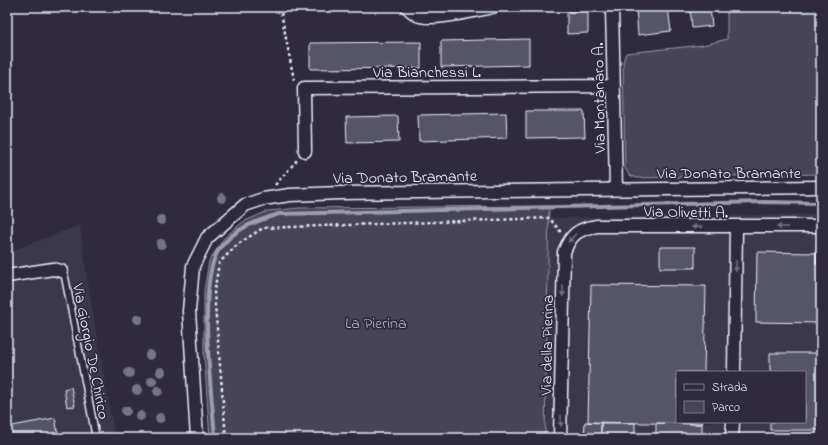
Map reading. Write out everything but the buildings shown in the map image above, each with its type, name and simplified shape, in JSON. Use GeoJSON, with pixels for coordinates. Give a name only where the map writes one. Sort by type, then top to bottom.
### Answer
{"type":"FeatureCollection","features":[{"type":"Feature","properties":{"kind":"street"},"geometry":{"type":"LineString","coordinates":[[407,7],[417,15],[424,17],[443,16],[492,7]]}},
{"type":"Feature","properties":{"kind":"street","name":"Via Montanaro A."},"geometry":{"type":"LineString","coordinates":[[612,7],[616,189]]}},
{"type":"Feature","properties":{"kind":"street","name":"Via Bianchessi L."},"geometry":{"type":"LineString","coordinates":[[305,151],[304,88],[614,86]]}},
{"type":"Feature","properties":{"kind":"street","name":"Via Donato Bramante"},"geometry":{"type":"LineString","coordinates":[[197,438],[189,311],[193,266],[207,238],[245,206],[263,199],[290,195],[340,193],[821,187]]}},
{"type":"Feature","properties":{"kind":"street","name":"Via Olivetti A."},"geometry":{"type":"LineString","coordinates":[[569,239],[582,228],[596,226],[821,226]]}},
{"type":"Feature","properties":{"kind":"street"},"geometry":{"type":"LineString","coordinates":[[734,371],[736,227]]}},
{"type":"Feature","properties":{"kind":"street","name":"Via della Pierina"},"geometry":{"type":"LineString","coordinates":[[560,438],[564,252],[569,239]]}},
{"type":"Feature","properties":{"kind":"street"},"geometry":{"type":"LineString","coordinates":[[7,276],[53,269],[60,271]]}},
{"type":"Feature","properties":{"kind":"street"},"geometry":{"type":"LineString","coordinates":[[732,438],[733,423]]}},
{"type":"Feature","properties":{"kind":"lane","name":"Via Giorgio De Chirico"},"geometry":{"type":"LineString","coordinates":[[60,271],[65,277],[96,438]]}},
{"type":"Feature","properties":{"kind":"path"},"geometry":{"type":"LineString","coordinates":[[280,7],[294,80]]}},
{"type":"Feature","properties":{"kind":"path"},"geometry":{"type":"LineString","coordinates":[[263,199],[305,151]]}},
{"type":"Feature","properties":{"kind":"path"},"geometry":{"type":"LineString","coordinates":[[226,438],[214,293],[219,263],[238,244],[263,228],[549,218],[569,239]]}},
{"type":"Feature","properties":{"kind":"shaded area"},"geometry":{"type":"Polygon","coordinates":[[[821,214],[821,438],[546,438],[549,218],[821,214]]]}},
{"type":"Feature","properties":{"kind":"shaded area"},"geometry":{"type":"Polygon","coordinates":[[[80,225],[88,285],[115,438],[7,438],[7,252],[80,225]]]}},
{"type":"Feature","properties":{"kind":"green space"},"geometry":{"type":"Polygon","coordinates":[[[727,7],[821,7],[821,174],[637,178],[629,175],[625,168],[623,62],[626,53],[703,45],[727,39],[727,7]]]}},
{"type":"Feature","properties":{"kind":"green space","name":"La Pierina"},"geometry":{"type":"Polygon","coordinates":[[[549,206],[545,438],[210,438],[204,354],[204,291],[209,261],[224,238],[243,222],[268,211],[299,208],[549,206]]]}},
{"type":"Feature","properties":{"kind":"waterway"},"geometry":{"type":"LineString","coordinates":[[215,438],[209,369],[207,314],[208,289],[212,267],[218,251],[237,231],[253,223],[279,214],[763,202],[821,203]]}}]}
